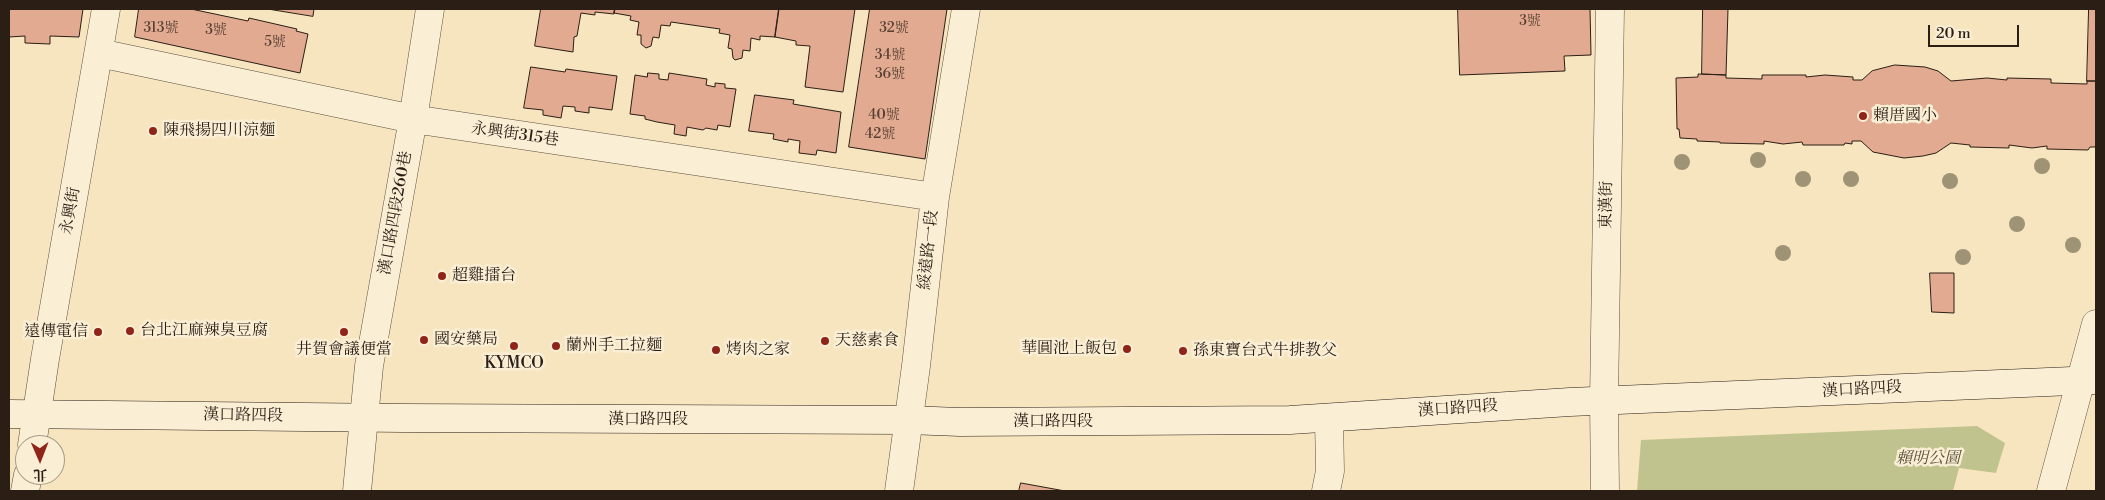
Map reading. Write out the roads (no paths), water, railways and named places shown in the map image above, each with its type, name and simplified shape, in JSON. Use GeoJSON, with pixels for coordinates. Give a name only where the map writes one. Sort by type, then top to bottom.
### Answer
{"type":"FeatureCollection","features":[{"type":"Feature","properties":{"kind":"street","name":"永興街"},"geometry":{"type":"LineString","coordinates":[[34,435],[45,359],[106,9]]}},
{"type":"Feature","properties":{"kind":"street","name":"漢口路四段260巷"},"geometry":{"type":"LineString","coordinates":[[357,491],[362,417],[369,366],[413,119],[430,9]]}},
{"type":"Feature","properties":{"kind":"street","name":"綏遠路一段"},"geometry":{"type":"LineString","coordinates":[[900,491],[935,197],[966,9]]}},
{"type":"Feature","properties":{"kind":"street","name":"東漢街"},"geometry":{"type":"LineString","coordinates":[[1605,491],[1604,400],[1610,9]]}},
{"type":"Feature","properties":{"kind":"street","name":"永興街315巷"},"geometry":{"type":"LineString","coordinates":[[99,53],[413,119],[935,197]]}},
{"type":"Feature","properties":{"kind":"street"},"geometry":{"type":"LineString","coordinates":[[2051,491],[2089,380],[2096,324]]}},
{"type":"Feature","properties":{"kind":"street","name":"漢口路四段"},"geometry":{"type":"LineString","coordinates":[[9,414],[908,420],[960,422],[1329,418],[1604,400],[2089,380]]}},
{"type":"Feature","properties":{"kind":"street"},"geometry":{"type":"LineString","coordinates":[[1326,491],[1330,471],[1329,418]]}},
{"type":"Feature","properties":{"kind":"place","name":"賴厝國小"},"geometry":{"type":"Point","coordinates":[1863,116]}},
{"type":"Feature","properties":{"kind":"place","name":"陳飛揚四川涼麵"},"geometry":{"type":"Point","coordinates":[153,131]}},
{"type":"Feature","properties":{"kind":"place","name":"超雞擂台"},"geometry":{"type":"Point","coordinates":[442,276]}},
{"type":"Feature","properties":{"kind":"place","name":"台北江麻辣臭豆腐"},"geometry":{"type":"Point","coordinates":[130,331]}},
{"type":"Feature","properties":{"kind":"place","name":"遠傳電信"},"geometry":{"type":"Point","coordinates":[98,332]}},
{"type":"Feature","properties":{"kind":"place","name":"井賀會議便當"},"geometry":{"type":"Point","coordinates":[344,332]}},
{"type":"Feature","properties":{"kind":"place","name":"國安藥局"},"geometry":{"type":"Point","coordinates":[424,340]}},
{"type":"Feature","properties":{"kind":"place","name":"天慈素食"},"geometry":{"type":"Point","coordinates":[825,341]}},
{"type":"Feature","properties":{"kind":"place","name":"KYMCO"},"geometry":{"type":"Point","coordinates":[514,346]}},
{"type":"Feature","properties":{"kind":"place","name":"蘭州手工拉麵"},"geometry":{"type":"Point","coordinates":[556,346]}},
{"type":"Feature","properties":{"kind":"place","name":"華圓池上飯包"},"geometry":{"type":"Point","coordinates":[1127,349]}},
{"type":"Feature","properties":{"kind":"place","name":"烤肉之家"},"geometry":{"type":"Point","coordinates":[716,350]}},
{"type":"Feature","properties":{"kind":"place","name":"孫東寶台式牛排教父"},"geometry":{"type":"Point","coordinates":[1183,351]}},
{"type":"Feature","properties":{"kind":"park label","name":"賴明公園"},"geometry":{"type":"Point","coordinates":[1928,459]}}]}
